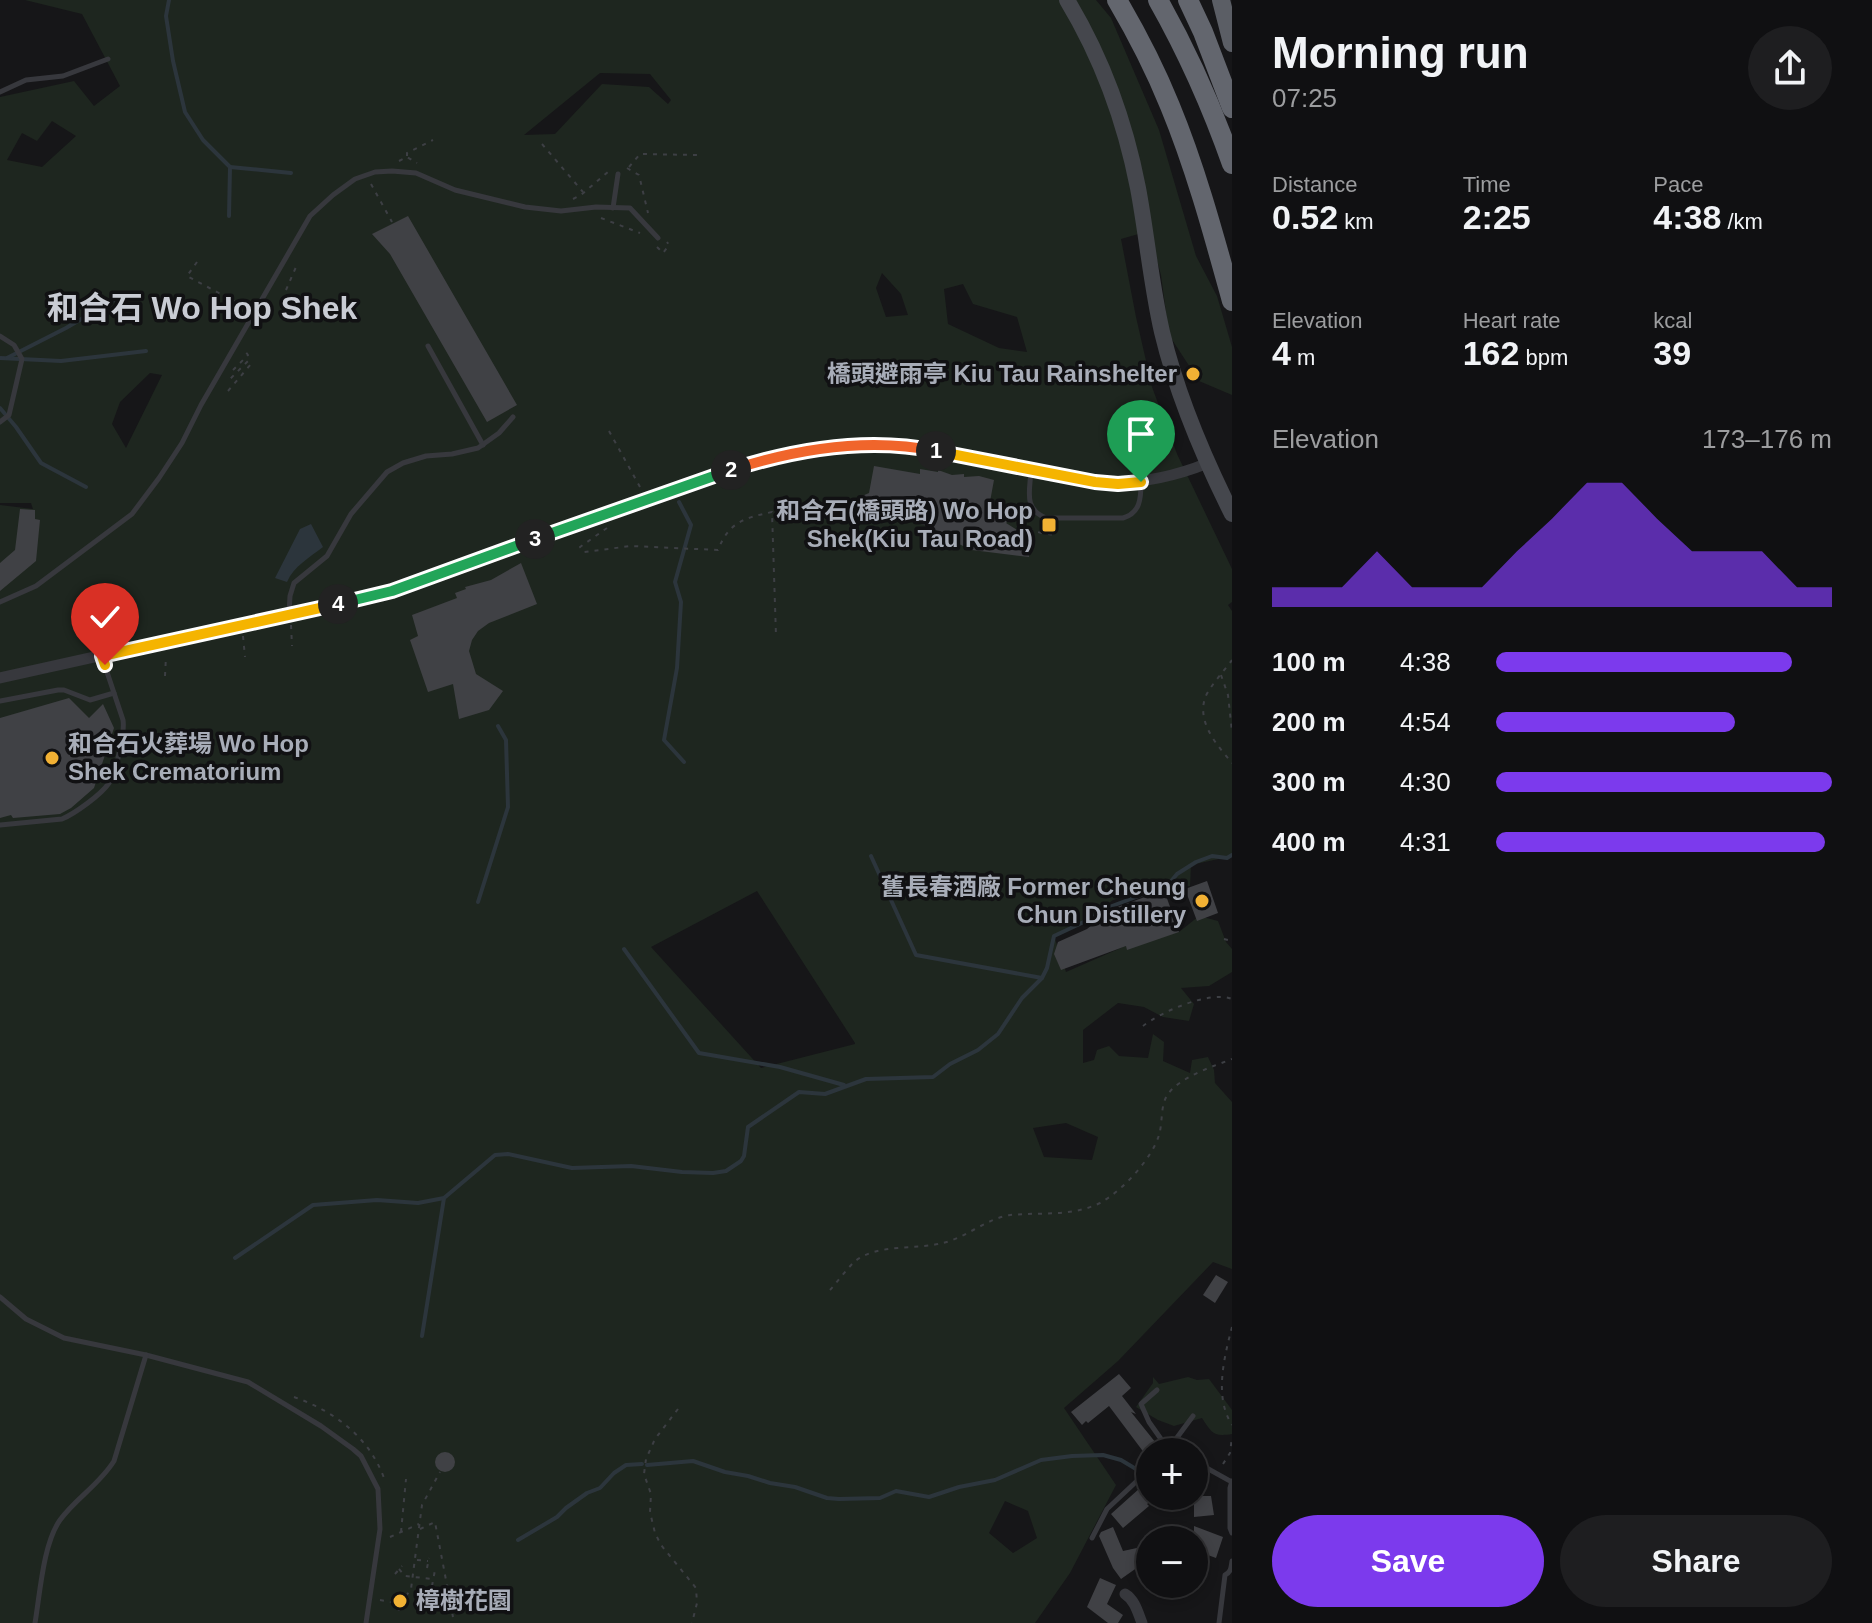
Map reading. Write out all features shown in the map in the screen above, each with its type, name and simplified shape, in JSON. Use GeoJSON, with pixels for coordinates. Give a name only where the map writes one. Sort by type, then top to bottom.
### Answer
{"type":"FeatureCollection","features":[{"type":"Feature","properties":{"kind":"highway"},"geometry":{"type":"LineString","coordinates":[[1117,0],[1153,66],[1175,117],[1200,189],[1232,301]]}},
{"type":"Feature","properties":{"kind":"highway"},"geometry":{"type":"LineString","coordinates":[[1158,0],[1208,99],[1232,164]]}},
{"type":"Feature","properties":{"kind":"highway"},"geometry":{"type":"LineString","coordinates":[[1188,0],[1232,108]]}},
{"type":"Feature","properties":{"kind":"highway"},"geometry":{"type":"LineString","coordinates":[[1221,0],[1232,43]]}},
{"type":"Feature","properties":{"kind":"main road"},"geometry":{"type":"LineString","coordinates":[[1067,0],[1100,63],[1120,115],[1138,185],[1150,274],[1163,335],[1181,396],[1232,514]]}},
{"type":"Feature","properties":{"kind":"street"},"geometry":{"type":"LineString","coordinates":[[0,678],[290,619],[392,591],[714,476],[784,455],[882,446],[925,449],[1118,484],[1141,482],[1208,463]]}},
{"type":"Feature","properties":{"kind":"street"},"geometry":{"type":"LineString","coordinates":[[1125,1594],[1135,1605],[1142,1623]]}},
{"type":"Feature","properties":{"kind":"lane"},"geometry":{"type":"LineString","coordinates":[[0,92],[26,80],[63,76],[108,59]]}},
{"type":"Feature","properties":{"kind":"lane"},"geometry":{"type":"LineString","coordinates":[[0,602],[36,586],[132,514],[182,443],[310,216],[355,179],[375,172],[416,173],[455,190],[525,207],[561,211],[596,207],[630,208],[661,237]]}},
{"type":"Feature","properties":{"kind":"lane"},"geometry":{"type":"LineString","coordinates":[[613,208],[618,174]]}},
{"type":"Feature","properties":{"kind":"lane"},"geometry":{"type":"LineString","coordinates":[[0,336],[14,345],[22,359],[9,415],[0,422]]}},
{"type":"Feature","properties":{"kind":"lane"},"geometry":{"type":"LineString","coordinates":[[428,346],[483,445]]}},
{"type":"Feature","properties":{"kind":"lane"},"geometry":{"type":"LineString","coordinates":[[290,619],[290,596],[294,583],[327,556],[351,514],[387,472],[426,456],[478,448],[499,433],[513,417]]}},
{"type":"Feature","properties":{"kind":"lane"},"geometry":{"type":"LineString","coordinates":[[1031,470],[1031,509],[1046,518],[1130,516],[1141,499],[1141,482]]}},
{"type":"Feature","properties":{"kind":"lane"},"geometry":{"type":"LineString","coordinates":[[0,825],[70,816],[111,780],[124,730],[102,656]]}},
{"type":"Feature","properties":{"kind":"lane"},"geometry":{"type":"LineString","coordinates":[[0,701],[58,690],[90,700],[114,693]]}},
{"type":"Feature","properties":{"kind":"lane"},"geometry":{"type":"LineString","coordinates":[[0,1297],[26,1319],[64,1338],[146,1355],[248,1382],[329,1431],[361,1456],[378,1489],[380,1529],[366,1623]]}},
{"type":"Feature","properties":{"kind":"lane"},"geometry":{"type":"LineString","coordinates":[[35,1623],[54,1531],[61,1518],[105,1475],[114,1461],[146,1355]]}},
{"type":"Feature","properties":{"kind":"lane"},"geometry":{"type":"LineString","coordinates":[[1157,1390],[1141,1404],[1160,1438]]}},
{"type":"Feature","properties":{"kind":"lane"},"geometry":{"type":"LineString","coordinates":[[1179,1438],[1193,1416]]}},
{"type":"Feature","properties":{"kind":"lane"},"geometry":{"type":"LineString","coordinates":[[1208,1469],[1232,1482],[1232,1533]]}},
{"type":"Feature","properties":{"kind":"lane"},"geometry":{"type":"LineString","coordinates":[[1092,1538],[1112,1504],[1136,1482]]}},
{"type":"Feature","properties":{"kind":"lane"},"geometry":{"type":"LineString","coordinates":[[1219,1623],[1225,1575],[1231,1569],[1232,1561]]}},
{"type":"Feature","properties":{"kind":"path"},"geometry":{"type":"LineString","coordinates":[[393,164],[433,140]]}},
{"type":"Feature","properties":{"kind":"path"},"geometry":{"type":"LineString","coordinates":[[542,144],[584,193]]}},
{"type":"Feature","properties":{"kind":"path"},"geometry":{"type":"LineString","coordinates":[[628,168],[640,154],[699,155]]}},
{"type":"Feature","properties":{"kind":"path"},"geometry":{"type":"LineString","coordinates":[[407,157],[420,165]]}},
{"type":"Feature","properties":{"kind":"path"},"geometry":{"type":"LineString","coordinates":[[618,162],[639,175],[649,216]]}},
{"type":"Feature","properties":{"kind":"path"},"geometry":{"type":"LineString","coordinates":[[566,203],[584,193],[607,172]]}},
{"type":"Feature","properties":{"kind":"path"},"geometry":{"type":"LineString","coordinates":[[661,237],[669,245]]}},
{"type":"Feature","properties":{"kind":"path"},"geometry":{"type":"LineString","coordinates":[[286,290],[296,267],[289,261]]}},
{"type":"Feature","properties":{"kind":"path"},"geometry":{"type":"LineString","coordinates":[[197,262],[187,276],[250,309]]}},
{"type":"Feature","properties":{"kind":"path"},"geometry":{"type":"LineString","coordinates":[[228,391],[251,364],[248,361],[230,379],[227,376],[248,355],[244,350]]}},
{"type":"Feature","properties":{"kind":"path"},"geometry":{"type":"LineString","coordinates":[[609,431],[642,491]]}},
{"type":"Feature","properties":{"kind":"path"},"geometry":{"type":"LineString","coordinates":[[606,529],[580,547],[584,552],[631,546],[718,550],[724,536],[737,522],[772,512],[776,636]]}},
{"type":"Feature","properties":{"kind":"path"},"geometry":{"type":"LineString","coordinates":[[1012,518],[1037,534],[1056,535]]}},
{"type":"Feature","properties":{"kind":"path"},"geometry":{"type":"LineString","coordinates":[[290,619],[292,646]]}},
{"type":"Feature","properties":{"kind":"path"},"geometry":{"type":"LineString","coordinates":[[243,635],[245,657]]}},
{"type":"Feature","properties":{"kind":"path"},"geometry":{"type":"LineString","coordinates":[[165,676],[166,651]]}},
{"type":"Feature","properties":{"kind":"path"},"geometry":{"type":"LineString","coordinates":[[1232,660],[1205,697],[1204,718],[1214,743],[1232,763]]}},
{"type":"Feature","properties":{"kind":"path"},"geometry":{"type":"LineString","coordinates":[[1221,675],[1228,695],[1232,732]]}},
{"type":"Feature","properties":{"kind":"path"},"geometry":{"type":"LineString","coordinates":[[1224,939],[1232,941]]}},
{"type":"Feature","properties":{"kind":"path"},"geometry":{"type":"LineString","coordinates":[[1143,1026],[1179,1007],[1212,998],[1228,996],[1232,999]]}},
{"type":"Feature","properties":{"kind":"path"},"geometry":{"type":"LineString","coordinates":[[830,1290],[856,1260],[885,1249],[943,1243],[1007,1215],[1052,1215],[1102,1202],[1126,1183],[1150,1154],[1159,1136],[1165,1099],[1171,1091],[1197,1074],[1232,1059]]}},
{"type":"Feature","properties":{"kind":"path"},"geometry":{"type":"LineString","coordinates":[[1232,1327],[1225,1354],[1223,1388],[1224,1412],[1232,1425]]}},
{"type":"Feature","properties":{"kind":"path"},"geometry":{"type":"LineString","coordinates":[[287,1395],[314,1404],[359,1437],[373,1453],[386,1486]]}},
{"type":"Feature","properties":{"kind":"path"},"geometry":{"type":"LineString","coordinates":[[678,1409],[655,1439],[646,1459],[644,1474],[651,1494],[650,1512],[655,1533],[696,1588],[697,1603],[692,1623]]}},
{"type":"Feature","properties":{"kind":"path"},"geometry":{"type":"LineString","coordinates":[[1223,1465],[1230,1453],[1232,1437]]}},
{"type":"Feature","properties":{"kind":"path"},"geometry":{"type":"LineString","coordinates":[[406,1596],[399,1593],[394,1596],[394,1607],[399,1610],[408,1604],[406,1596],[411,1589],[422,1505],[440,1472]]}},
{"type":"Feature","properties":{"kind":"path"},"geometry":{"type":"LineString","coordinates":[[401,1532],[406,1479]]}},
{"type":"Feature","properties":{"kind":"path"},"geometry":{"type":"LineString","coordinates":[[419,1530],[435,1522],[453,1617]]}},
{"type":"Feature","properties":{"kind":"path"},"geometry":{"type":"LineString","coordinates":[[390,1537],[420,1524]]}},
{"type":"Feature","properties":{"kind":"path"},"geometry":{"type":"LineString","coordinates":[[416,1560],[428,1560],[427,1568]]}},
{"type":"Feature","properties":{"kind":"path"},"geometry":{"type":"LineString","coordinates":[[395,1574],[400,1568],[405,1576],[433,1579]]}},
{"type":"Feature","properties":{"kind":"path"},"geometry":{"type":"LineString","coordinates":[[432,1586],[435,1570]]}},
{"type":"Feature","properties":{"kind":"path"},"geometry":{"type":"LineString","coordinates":[[378,1600],[392,1602]]}},
{"type":"Feature","properties":{"kind":"shaded area"},"geometry":{"type":"Polygon","coordinates":[[[25,0],[1096,0],[1111,18],[1159,130],[1196,256],[1217,296],[1232,347],[1232,395],[1199,381],[1169,335],[1161,275],[1149,231],[1121,239],[1152,387],[1177,454],[1232,569],[1232,602],[1228,605],[1232,611],[1232,856],[1191,865],[1190,886],[1152,889],[1113,900],[1089,918],[1054,936],[1066,972],[1139,940],[1179,932],[1199,916],[1218,921],[1232,949],[1232,972],[1209,986],[1181,988],[1194,1004],[1189,1021],[1163,1017],[1144,1007],[1118,1003],[1083,1030],[1083,1063],[1094,1060],[1097,1050],[1109,1046],[1119,1056],[1148,1058],[1153,1034],[1164,1042],[1163,1061],[1190,1073],[1192,1060],[1208,1057],[1214,1070],[1215,1083],[1232,1102],[1232,1269],[1213,1262],[1118,1361],[1064,1408],[1116,1485],[1070,1573],[1035,1623],[0,1623],[0,505],[33,509],[31,503],[0,503],[0,97],[74,81],[94,106],[120,86],[82,14],[25,0]],[[600,73],[524,135],[555,134],[602,84],[649,87],[668,104],[671,100],[650,74],[600,73]],[[52,121],[37,141],[22,133],[7,160],[42,167],[76,136],[52,121]],[[882,273],[876,288],[886,317],[908,315],[901,294],[882,273]],[[963,284],[944,289],[948,324],[999,348],[1027,352],[1017,317],[973,304],[963,284]],[[150,373],[120,402],[112,424],[126,448],[162,375],[150,373]],[[757,891],[651,947],[761,1068],[855,1043],[757,891]],[[1066,1123],[1033,1128],[1044,1157],[1092,1160],[1098,1137],[1066,1123]],[[1005,1501],[989,1533],[1013,1553],[1037,1538],[1028,1511],[1005,1501]]]}},
{"type":"Feature","properties":{"kind":"shaded area"},"geometry":{"type":"Polygon","coordinates":[[[311,524],[323,547],[298,567],[287,582],[275,578],[300,529],[311,524]]]}},
{"type":"Feature","properties":{"kind":"shaded area"},"geometry":{"type":"Polygon","coordinates":[[[1153,1377],[1159,1384],[1188,1377],[1209,1379],[1232,1410],[1232,1434],[1214,1433],[1202,1418],[1174,1426],[1136,1407],[1153,1383],[1153,1377]]]}},
{"type":"Feature","properties":{"kind":"building"},"geometry":{"type":"Polygon","coordinates":[[[408,216],[517,405],[487,422],[390,254],[372,234],[408,216]]]}},
{"type":"Feature","properties":{"kind":"building"},"geometry":{"type":"Polygon","coordinates":[[[874,466],[920,474],[920,469],[938,470],[952,475],[964,474],[964,477],[979,476],[994,480],[989,507],[1015,514],[1006,523],[1025,537],[1029,557],[972,550],[933,528],[912,521],[856,512],[825,501],[855,499],[869,493],[874,466]]]}},
{"type":"Feature","properties":{"kind":"building"},"geometry":{"type":"Polygon","coordinates":[[[20,509],[35,510],[35,519],[40,520],[36,561],[0,591],[0,563],[15,550],[20,509]]]}},
{"type":"Feature","properties":{"kind":"building"},"geometry":{"type":"Polygon","coordinates":[[[521,563],[537,604],[489,623],[478,631],[469,651],[476,674],[503,691],[489,710],[459,719],[453,684],[428,692],[410,640],[418,636],[412,615],[457,598],[455,593],[465,587],[491,580],[521,563]]]}},
{"type":"Feature","properties":{"kind":"building","name":"和合石火葬場 Wo Hop Shek Crematorium"},"geometry":{"type":"Polygon","coordinates":[[[69,698],[89,718],[103,704],[114,728],[94,788],[60,814],[0,818],[0,718],[69,698]]]}},
{"type":"Feature","properties":{"kind":"building","name":"舊長春酒廠 Former Cheung Chun Distillery"},"geometry":{"type":"Polygon","coordinates":[[[1207,881],[1218,913],[1197,921],[1185,889],[1207,881]]]}},
{"type":"Feature","properties":{"kind":"building"},"geometry":{"type":"Polygon","coordinates":[[[1164,890],[1179,932],[1127,950],[1126,946],[1061,970],[1054,954],[1058,942],[1087,929],[1112,909],[1164,890]]]}},
{"type":"Feature","properties":{"kind":"building"},"geometry":{"type":"Polygon","coordinates":[[[1216,1275],[1228,1282],[1215,1303],[1203,1295],[1216,1275]]]}},
{"type":"Feature","properties":{"kind":"building"},"geometry":{"type":"Polygon","coordinates":[[[1119,1374],[1131,1388],[1122,1396],[1152,1438],[1136,1438],[1136,1442],[1109,1406],[1082,1425],[1071,1412],[1119,1374]]]}},
{"type":"Feature","properties":{"kind":"building"},"geometry":{"type":"Polygon","coordinates":[[[441,1452],[449,1452],[455,1462],[449,1472],[441,1472],[435,1466],[435,1458],[441,1452]]]}},
{"type":"Feature","properties":{"kind":"building"},"geometry":{"type":"Polygon","coordinates":[[[1136,1492],[1136,1510],[1144,1510],[1123,1528],[1111,1514],[1136,1492]]]}},
{"type":"Feature","properties":{"kind":"building"},"geometry":{"type":"Polygon","coordinates":[[[1208,1496],[1211,1496],[1214,1515],[1194,1517],[1194,1510],[1208,1510],[1208,1496]]]}},
{"type":"Feature","properties":{"kind":"building"},"geometry":{"type":"Polygon","coordinates":[[[1113,1527],[1123,1551],[1136,1548],[1136,1568],[1121,1579],[1099,1536],[1113,1527]]]}},
{"type":"Feature","properties":{"kind":"building"},"geometry":{"type":"Polygon","coordinates":[[[1208,1531],[1223,1537],[1216,1558],[1208,1555],[1208,1531]]]}},
{"type":"Feature","properties":{"kind":"building"},"geometry":{"type":"Polygon","coordinates":[[[1100,1578],[1116,1585],[1107,1604],[1123,1615],[1118,1623],[1108,1623],[1087,1607],[1100,1578]]]}},
{"type":"Feature","properties":{"kind":"waterway"},"geometry":{"type":"LineString","coordinates":[[169,0],[166,16],[185,112],[203,140],[230,167],[229,216]]}},
{"type":"Feature","properties":{"kind":"waterway"},"geometry":{"type":"LineString","coordinates":[[230,167],[291,173]]}},
{"type":"Feature","properties":{"kind":"waterway"},"geometry":{"type":"LineString","coordinates":[[7,358],[114,300]]}},
{"type":"Feature","properties":{"kind":"waterway"},"geometry":{"type":"LineString","coordinates":[[0,358],[61,361],[146,351]]}},
{"type":"Feature","properties":{"kind":"waterway"},"geometry":{"type":"LineString","coordinates":[[0,408],[41,463],[86,487]]}},
{"type":"Feature","properties":{"kind":"waterway"},"geometry":{"type":"LineString","coordinates":[[679,502],[691,525],[675,582],[681,602],[677,668],[664,740],[684,762]]}},
{"type":"Feature","properties":{"kind":"waterway"},"geometry":{"type":"LineString","coordinates":[[478,902],[508,807],[506,740],[498,726]]}},
{"type":"Feature","properties":{"kind":"waterway"},"geometry":{"type":"LineString","coordinates":[[235,1258],[313,1205],[377,1200],[418,1203],[444,1198],[495,1155],[508,1154],[572,1168],[631,1166],[682,1172],[726,1171],[744,1156],[748,1127],[799,1092],[825,1094],[866,1079],[933,1077],[950,1064],[978,1050],[998,1034],[1022,998],[1042,978],[1054,936],[1112,906],[1168,885],[1177,874],[1196,862],[1212,856],[1227,858],[1232,855]]}},
{"type":"Feature","properties":{"kind":"waterway"},"geometry":{"type":"LineString","coordinates":[[871,856],[916,955],[1042,978]]}},
{"type":"Feature","properties":{"kind":"waterway"},"geometry":{"type":"LineString","coordinates":[[624,949],[699,1053],[780,1067],[844,1085]]}},
{"type":"Feature","properties":{"kind":"waterway"},"geometry":{"type":"LineString","coordinates":[[422,1336],[444,1198]]}},
{"type":"Feature","properties":{"kind":"waterway"},"geometry":{"type":"LineString","coordinates":[[647,1465],[693,1461],[725,1472],[839,1499],[880,1498],[896,1491],[929,1497],[995,1480],[1041,1460],[1072,1456],[1103,1455],[1121,1460],[1136,1469]]}},
{"type":"Feature","properties":{"kind":"waterway"},"geometry":{"type":"LineString","coordinates":[[518,1540],[557,1517],[587,1493],[600,1488],[626,1465],[642,1464]]}},
{"type":"Feature","properties":{"kind":"place","name":"橋頭避雨亭 Kiu Tau Rainshelter"},"geometry":{"type":"Point","coordinates":[1193,374]}},
{"type":"Feature","properties":{"kind":"place","name":"和合石(橋頭路) Wo Hop Shek(Kiu Tau Road)"},"geometry":{"type":"Point","coordinates":[1049,525]}},
{"type":"Feature","properties":{"kind":"place","name":"和合石火葬場 Wo Hop Shek Crematorium"},"geometry":{"type":"Point","coordinates":[52,758]}},
{"type":"Feature","properties":{"kind":"place","name":"舊長春酒廠 Former Cheung Chun Distillery"},"geometry":{"type":"Point","coordinates":[1202,901]}},
{"type":"Feature","properties":{"kind":"place","name":"樟樹花園"},"geometry":{"type":"Point","coordinates":[400,1601]}},
{"type":"Feature","properties":{"kind":"district","name":"和合石 Wo Hop Shek"},"geometry":{"type":"Point","coordinates":[202,308]}},
{"type":"Feature","properties":{"kind":"route"},"geometry":{"type":"LineString","coordinates":[[105,665],[102,656],[392,591],[714,476],[784,455],[846,447],[925,449],[1095,482],[1141,482]]}}]}
